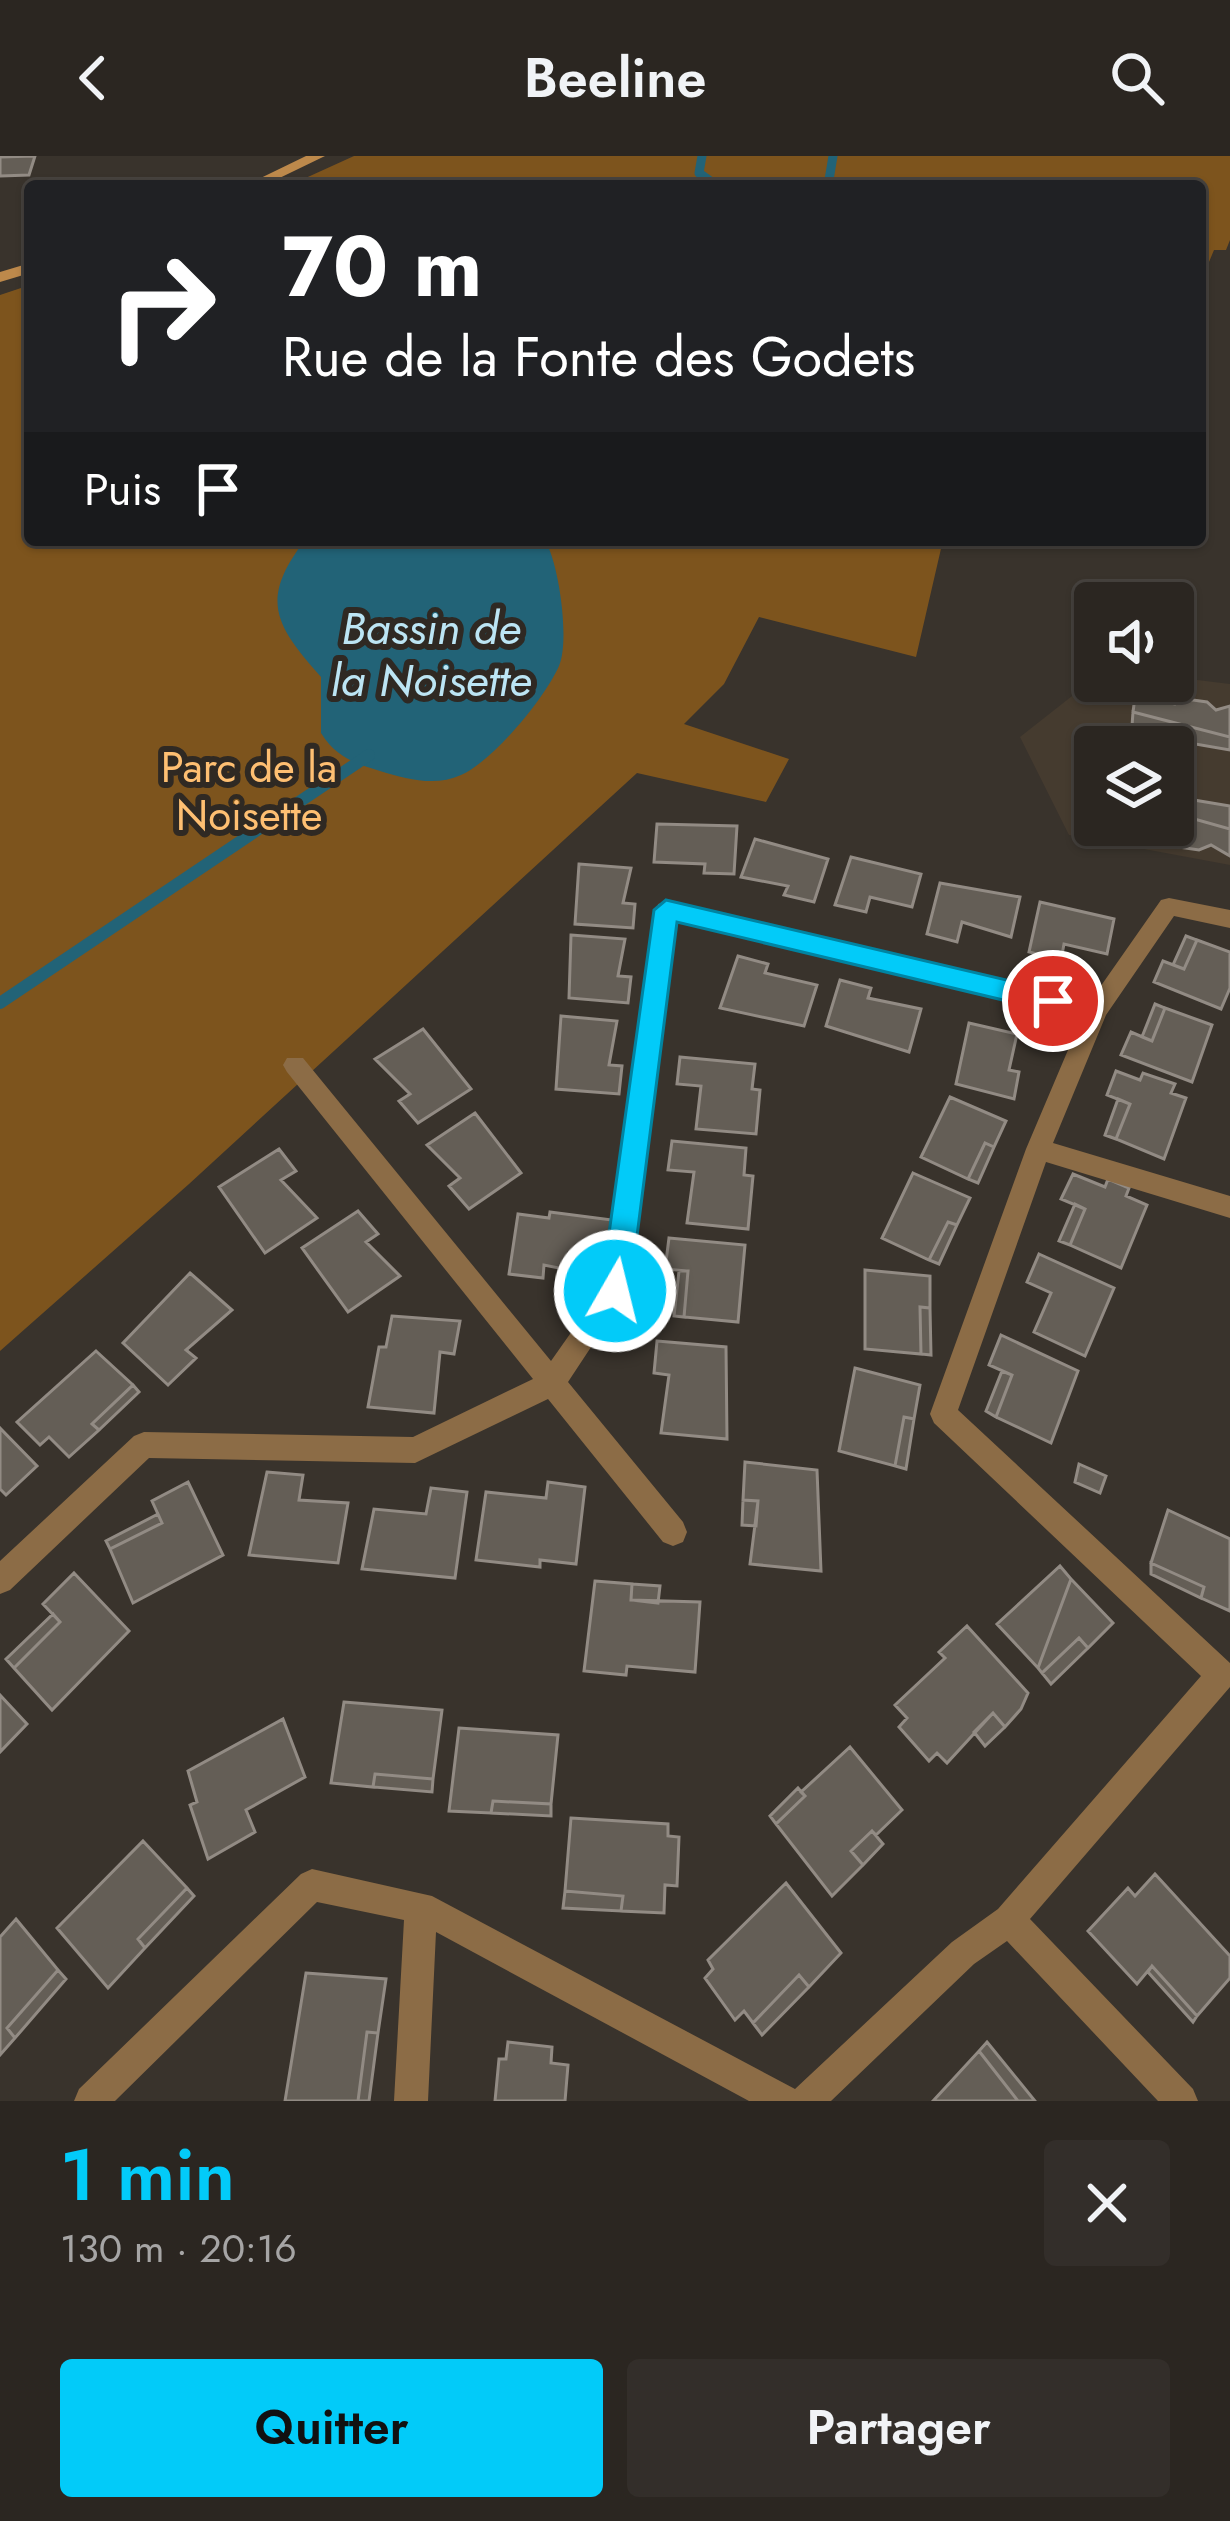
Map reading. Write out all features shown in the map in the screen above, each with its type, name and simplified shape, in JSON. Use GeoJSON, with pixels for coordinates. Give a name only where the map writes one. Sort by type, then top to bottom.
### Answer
{"type":"FeatureCollection","features":[{"type":"Feature","properties":{"kind":"main road"},"geometry":{"type":"LineString","coordinates":[[264,180],[318,156]]}},
{"type":"Feature","properties":{"kind":"street"},"geometry":{"type":"LineString","coordinates":[[807,2101],[963,1953],[1009,1919],[1226,1677],[943,1414],[1038,1149],[1096,1011],[1169,906],[1230,919]]}},
{"type":"Feature","properties":{"kind":"street"},"geometry":{"type":"LineString","coordinates":[[0,1580],[144,1445],[415,1450],[551,1384],[615,1291],[666,910],[1096,1011]]}},
{"type":"Feature","properties":{"kind":"street"},"geometry":{"type":"LineString","coordinates":[[296,1065],[674,1532]]}},
{"type":"Feature","properties":{"kind":"street"},"geometry":{"type":"LineString","coordinates":[[1038,1149],[1230,1207]]}},
{"type":"Feature","properties":{"kind":"street"},"geometry":{"type":"LineString","coordinates":[[92,2101],[312,1885],[421,1907],[783,2101]]}},
{"type":"Feature","properties":{"kind":"street"},"geometry":{"type":"LineString","coordinates":[[411,2101],[421,1907]]}},
{"type":"Feature","properties":{"kind":"street"},"geometry":{"type":"LineString","coordinates":[[1009,1919],[1181,2101]]}},
{"type":"Feature","properties":{"kind":"shaded area"},"geometry":{"type":"Polygon","coordinates":[[[1194,680],[1230,684],[1230,865],[1128,846],[1194,846],[1194,726],[1074,726],[1074,836],[1069,835],[1020,737],[1074,695],[1074,702],[1194,702],[1194,680]]]}},
{"type":"Feature","properties":{"kind":"green space"},"geometry":{"type":"Polygon","coordinates":[[[354,156],[1230,156],[1230,240],[1226,250],[1214,250],[1206,269],[1206,180],[301,180],[354,156]]]}},
{"type":"Feature","properties":{"kind":"green space","name":"Parc de la Noisette"},"geometry":{"type":"Polygon","coordinates":[[[24,287],[24,546],[942,546],[916,657],[759,617],[724,684],[684,724],[789,759],[766,802],[637,773],[0,1351],[0,295],[24,287]]]}},
{"type":"Feature","properties":{"kind":"water","name":"Bassin de la Noisette"},"geometry":{"type":"Polygon","coordinates":[[[301,546],[547,546],[563,621],[559,666],[502,743],[461,775],[421,780],[362,765],[333,748],[321,733],[321,677],[293,642],[278,611],[282,579],[301,546]]]}},
{"type":"Feature","properties":{"kind":"building"},"geometry":{"type":"Polygon","coordinates":[[[35,156],[29,175],[0,176],[0,157],[35,156]]]}},
{"type":"Feature","properties":{"kind":"building"},"geometry":{"type":"Polygon","coordinates":[[[1194,700],[1207,702],[1216,710],[1230,706],[1230,737],[1194,726],[1133,712],[1134,702],[1194,700]]]}},
{"type":"Feature","properties":{"kind":"building"},"geometry":{"type":"Polygon","coordinates":[[[1133,712],[1187,726],[1132,726],[1133,712]]]}},
{"type":"Feature","properties":{"kind":"building"},"geometry":{"type":"Polygon","coordinates":[[[1194,728],[1230,737],[1230,750],[1194,744],[1194,728]]]}},
{"type":"Feature","properties":{"kind":"building"},"geometry":{"type":"Polygon","coordinates":[[[1194,800],[1230,806],[1230,829],[1194,819],[1194,800]]]}},
{"type":"Feature","properties":{"kind":"building"},"geometry":{"type":"Polygon","coordinates":[[[1194,819],[1230,829],[1230,856],[1211,845],[1199,850],[1179,847],[1194,846],[1194,819]]]}},
{"type":"Feature","properties":{"kind":"building"},"geometry":{"type":"Polygon","coordinates":[[[657,824],[737,826],[734,874],[704,873],[705,864],[654,862],[657,824]]]}},
{"type":"Feature","properties":{"kind":"building"},"geometry":{"type":"Polygon","coordinates":[[[755,839],[828,859],[814,902],[784,895],[788,886],[741,877],[755,839]]]}},
{"type":"Feature","properties":{"kind":"building"},"geometry":{"type":"Polygon","coordinates":[[[851,857],[921,874],[912,907],[870,897],[866,912],[835,905],[851,857]]]}},
{"type":"Feature","properties":{"kind":"building"},"geometry":{"type":"Polygon","coordinates":[[[579,864],[631,868],[623,903],[635,904],[633,928],[575,924],[579,864]]]}},
{"type":"Feature","properties":{"kind":"building"},"geometry":{"type":"Polygon","coordinates":[[[940,883],[1020,897],[1011,937],[962,922],[957,942],[927,934],[940,883]]]}},
{"type":"Feature","properties":{"kind":"building"},"geometry":{"type":"Polygon","coordinates":[[[1040,902],[1114,919],[1107,954],[1064,944],[1061,960],[1029,952],[1040,902]]]}},
{"type":"Feature","properties":{"kind":"building"},"geometry":{"type":"Polygon","coordinates":[[[571,935],[625,939],[618,976],[631,977],[628,1003],[569,998],[571,935]]]}},
{"type":"Feature","properties":{"kind":"building"},"geometry":{"type":"Polygon","coordinates":[[[1186,936],[1197,940],[1184,969],[1173,965],[1186,936]]]}},
{"type":"Feature","properties":{"kind":"building"},"geometry":{"type":"Polygon","coordinates":[[[1197,940],[1230,952],[1230,988],[1221,1009],[1154,982],[1163,961],[1184,969],[1197,940]]]}},
{"type":"Feature","properties":{"kind":"building"},"geometry":{"type":"Polygon","coordinates":[[[738,956],[768,964],[765,973],[817,985],[804,1026],[720,1008],[738,956]]]}},
{"type":"Feature","properties":{"kind":"building"},"geometry":{"type":"Polygon","coordinates":[[[840,980],[871,988],[868,998],[921,1009],[909,1052],[826,1026],[840,980]]]}},
{"type":"Feature","properties":{"kind":"building"},"geometry":{"type":"Polygon","coordinates":[[[1155,1004],[1165,1008],[1152,1041],[1142,1037],[1155,1004]]]}},
{"type":"Feature","properties":{"kind":"building"},"geometry":{"type":"Polygon","coordinates":[[[1165,1008],[1212,1025],[1192,1082],[1121,1055],[1131,1032],[1152,1041],[1165,1008]]]}},
{"type":"Feature","properties":{"kind":"building"},"geometry":{"type":"Polygon","coordinates":[[[561,1016],[617,1021],[609,1065],[622,1066],[619,1094],[556,1089],[561,1016]]]}},
{"type":"Feature","properties":{"kind":"building"},"geometry":{"type":"Polygon","coordinates":[[[969,1023],[1017,1034],[1009,1070],[1019,1072],[1014,1099],[956,1084],[969,1023]]]}},
{"type":"Feature","properties":{"kind":"building"},"geometry":{"type":"Polygon","coordinates":[[[423,1029],[471,1089],[418,1123],[399,1101],[410,1094],[375,1059],[423,1029]]]}},
{"type":"Feature","properties":{"kind":"building"},"geometry":{"type":"Polygon","coordinates":[[[680,1057],[755,1064],[752,1089],[760,1090],[756,1134],[696,1129],[701,1086],[677,1084],[680,1057]]]}},
{"type":"Feature","properties":{"kind":"building"},"geometry":{"type":"Polygon","coordinates":[[[1116,1071],[1140,1080],[1143,1073],[1175,1084],[1171,1093],[1186,1098],[1164,1159],[1116,1139],[1130,1104],[1107,1095],[1116,1071]]]}},
{"type":"Feature","properties":{"kind":"building"},"geometry":{"type":"Polygon","coordinates":[[[950,1097],[1006,1121],[994,1147],[985,1143],[968,1179],[921,1157],[950,1097]]]}},
{"type":"Feature","properties":{"kind":"building"},"geometry":{"type":"Polygon","coordinates":[[[1118,1099],[1130,1104],[1116,1139],[1105,1135],[1118,1099]]]}},
{"type":"Feature","properties":{"kind":"building"},"geometry":{"type":"Polygon","coordinates":[[[475,1113],[521,1173],[469,1209],[449,1186],[460,1178],[427,1145],[475,1113]]]}},
{"type":"Feature","properties":{"kind":"building"},"geometry":{"type":"Polygon","coordinates":[[[672,1141],[746,1148],[744,1175],[753,1176],[748,1229],[687,1223],[694,1172],[668,1170],[672,1141]]]}},
{"type":"Feature","properties":{"kind":"building"},"geometry":{"type":"Polygon","coordinates":[[[985,1143],[994,1147],[978,1183],[968,1179],[985,1143]]]}},
{"type":"Feature","properties":{"kind":"building"},"geometry":{"type":"Polygon","coordinates":[[[279,1149],[296,1171],[281,1180],[317,1218],[265,1253],[219,1187],[279,1149]]]}},
{"type":"Feature","properties":{"kind":"building"},"geometry":{"type":"Polygon","coordinates":[[[913,1173],[970,1198],[957,1225],[948,1222],[929,1260],[882,1238],[913,1173]]]}},
{"type":"Feature","properties":{"kind":"building"},"geometry":{"type":"Polygon","coordinates":[[[1073,1174],[1105,1187],[1108,1179],[1129,1188],[1126,1196],[1147,1205],[1121,1268],[1070,1245],[1085,1209],[1061,1199],[1073,1174]]]}},
{"type":"Feature","properties":{"kind":"building"},"geometry":{"type":"Polygon","coordinates":[[[1075,1204],[1085,1209],[1070,1245],[1059,1241],[1075,1204]]]}},
{"type":"Feature","properties":{"kind":"building"},"geometry":{"type":"Polygon","coordinates":[[[358,1211],[378,1234],[366,1242],[400,1276],[348,1312],[302,1248],[358,1211]]]}},
{"type":"Feature","properties":{"kind":"building"},"geometry":{"type":"Polygon","coordinates":[[[550,1212],[612,1220],[604,1277],[544,1265],[543,1278],[509,1274],[518,1214],[549,1218],[550,1212]]]}},
{"type":"Feature","properties":{"kind":"building"},"geometry":{"type":"Polygon","coordinates":[[[948,1222],[957,1225],[939,1264],[929,1260],[948,1222]]]}},
{"type":"Feature","properties":{"kind":"building"},"geometry":{"type":"Polygon","coordinates":[[[669,1238],[745,1245],[738,1322],[684,1317],[688,1271],[665,1269],[669,1238]]]}},
{"type":"Feature","properties":{"kind":"building"},"geometry":{"type":"Polygon","coordinates":[[[1039,1254],[1114,1288],[1085,1356],[1034,1332],[1051,1293],[1027,1282],[1039,1254]]]}},
{"type":"Feature","properties":{"kind":"building"},"geometry":{"type":"Polygon","coordinates":[[[865,1270],[930,1276],[930,1308],[920,1307],[921,1354],[865,1349],[865,1270]]]}},
{"type":"Feature","properties":{"kind":"building"},"geometry":{"type":"Polygon","coordinates":[[[679,1271],[688,1271],[684,1317],[674,1316],[679,1271]]]}},
{"type":"Feature","properties":{"kind":"building"},"geometry":{"type":"Polygon","coordinates":[[[190,1273],[232,1310],[186,1350],[196,1358],[168,1385],[123,1343],[190,1273]]]}},
{"type":"Feature","properties":{"kind":"building"},"geometry":{"type":"Polygon","coordinates":[[[920,1307],[930,1308],[931,1355],[921,1354],[920,1307]]]}},
{"type":"Feature","properties":{"kind":"building"},"geometry":{"type":"Polygon","coordinates":[[[392,1316],[460,1321],[454,1354],[440,1352],[434,1413],[368,1407],[379,1347],[386,1347],[392,1316]]]}},
{"type":"Feature","properties":{"kind":"building"},"geometry":{"type":"Polygon","coordinates":[[[1001,1335],[1078,1371],[1051,1443],[996,1417],[1012,1375],[989,1365],[1001,1335]]]}},
{"type":"Feature","properties":{"kind":"building"},"geometry":{"type":"Polygon","coordinates":[[[657,1341],[726,1347],[727,1439],[661,1433],[669,1375],[654,1373],[657,1341]]]}},
{"type":"Feature","properties":{"kind":"building"},"geometry":{"type":"Polygon","coordinates":[[[96,1351],[133,1385],[92,1424],[99,1430],[69,1457],[49,1437],[40,1445],[17,1422],[96,1351]]]}},
{"type":"Feature","properties":{"kind":"building"},"geometry":{"type":"Polygon","coordinates":[[[855,1368],[920,1385],[914,1419],[904,1417],[895,1466],[839,1451],[855,1368]]]}},
{"type":"Feature","properties":{"kind":"building"},"geometry":{"type":"Polygon","coordinates":[[[1002,1371],[1012,1375],[996,1417],[986,1411],[1002,1371]]]}},
{"type":"Feature","properties":{"kind":"building"},"geometry":{"type":"Polygon","coordinates":[[[133,1385],[139,1392],[99,1430],[92,1424],[133,1385]]]}},
{"type":"Feature","properties":{"kind":"building"},"geometry":{"type":"Polygon","coordinates":[[[904,1417],[914,1419],[906,1469],[895,1466],[904,1417]]]}},
{"type":"Feature","properties":{"kind":"building"},"geometry":{"type":"Polygon","coordinates":[[[0,1428],[37,1466],[6,1495],[0,1489],[0,1428]]]}},
{"type":"Feature","properties":{"kind":"building"},"geometry":{"type":"Polygon","coordinates":[[[745,1462],[817,1470],[821,1571],[750,1564],[758,1501],[743,1500],[745,1462]]]}},
{"type":"Feature","properties":{"kind":"building"},"geometry":{"type":"Polygon","coordinates":[[[1079,1464],[1106,1476],[1100,1493],[1075,1482],[1079,1464]]]}},
{"type":"Feature","properties":{"kind":"building"},"geometry":{"type":"Polygon","coordinates":[[[267,1472],[303,1475],[299,1500],[348,1503],[338,1563],[249,1555],[267,1472]]]}},
{"type":"Feature","properties":{"kind":"building"},"geometry":{"type":"Polygon","coordinates":[[[188,1482],[223,1555],[133,1603],[110,1549],[162,1523],[152,1501],[188,1482]]]}},
{"type":"Feature","properties":{"kind":"building"},"geometry":{"type":"Polygon","coordinates":[[[548,1482],[585,1487],[576,1564],[540,1560],[540,1567],[476,1560],[486,1492],[546,1498],[548,1482]]]}},
{"type":"Feature","properties":{"kind":"building"},"geometry":{"type":"Polygon","coordinates":[[[431,1488],[467,1492],[455,1578],[362,1569],[374,1509],[426,1514],[431,1488]]]}},
{"type":"Feature","properties":{"kind":"building"},"geometry":{"type":"Polygon","coordinates":[[[743,1500],[758,1501],[756,1526],[742,1525],[743,1500]]]}},
{"type":"Feature","properties":{"kind":"building"},"geometry":{"type":"Polygon","coordinates":[[[1168,1510],[1230,1539],[1230,1611],[1201,1598],[1204,1587],[1151,1563],[1168,1510]]]}},
{"type":"Feature","properties":{"kind":"building"},"geometry":{"type":"Polygon","coordinates":[[[158,1514],[162,1523],[110,1549],[106,1541],[158,1514]]]}},
{"type":"Feature","properties":{"kind":"building"},"geometry":{"type":"Polygon","coordinates":[[[1151,1563],[1204,1587],[1201,1598],[1151,1574],[1151,1563]]]}},
{"type":"Feature","properties":{"kind":"building"},"geometry":{"type":"Polygon","coordinates":[[[1060,1566],[1071,1579],[1038,1668],[997,1624],[1060,1566]]]}},
{"type":"Feature","properties":{"kind":"building"},"geometry":{"type":"Polygon","coordinates":[[[74,1573],[129,1631],[52,1710],[14,1668],[60,1622],[43,1604],[74,1573]]]}},
{"type":"Feature","properties":{"kind":"building"},"geometry":{"type":"Polygon","coordinates":[[[1071,1579],[1113,1623],[1088,1648],[1079,1638],[1042,1673],[1038,1668],[1071,1579]]]}},
{"type":"Feature","properties":{"kind":"building"},"geometry":{"type":"Polygon","coordinates":[[[595,1581],[632,1584],[631,1600],[700,1602],[695,1672],[627,1666],[626,1675],[584,1671],[595,1581]]]}},
{"type":"Feature","properties":{"kind":"building"},"geometry":{"type":"Polygon","coordinates":[[[632,1584],[660,1586],[658,1603],[631,1600],[632,1584]]]}},
{"type":"Feature","properties":{"kind":"building"},"geometry":{"type":"Polygon","coordinates":[[[53,1614],[60,1622],[14,1668],[6,1659],[53,1614]]]}},
{"type":"Feature","properties":{"kind":"building"},"geometry":{"type":"Polygon","coordinates":[[[967,1626],[1028,1693],[1005,1727],[993,1713],[947,1763],[937,1753],[929,1761],[899,1727],[907,1718],[895,1705],[945,1658],[939,1652],[967,1626]]]}},
{"type":"Feature","properties":{"kind":"building"},"geometry":{"type":"Polygon","coordinates":[[[1079,1638],[1088,1648],[1051,1684],[1042,1673],[1079,1638]]]}},
{"type":"Feature","properties":{"kind":"building"},"geometry":{"type":"Polygon","coordinates":[[[0,1695],[27,1724],[0,1752],[0,1695]]]}},
{"type":"Feature","properties":{"kind":"building"},"geometry":{"type":"Polygon","coordinates":[[[344,1702],[442,1710],[433,1779],[375,1774],[373,1787],[331,1783],[344,1702]]]}},
{"type":"Feature","properties":{"kind":"building"},"geometry":{"type":"Polygon","coordinates":[[[993,1713],[1005,1727],[985,1746],[974,1732],[993,1713]]]}},
{"type":"Feature","properties":{"kind":"building"},"geometry":{"type":"Polygon","coordinates":[[[283,1719],[305,1777],[246,1810],[255,1832],[208,1859],[190,1805],[197,1802],[188,1771],[283,1719]]]}},
{"type":"Feature","properties":{"kind":"building"},"geometry":{"type":"Polygon","coordinates":[[[459,1728],[558,1735],[551,1804],[493,1801],[491,1813],[449,1811],[459,1728]]]}},
{"type":"Feature","properties":{"kind":"building"},"geometry":{"type":"Polygon","coordinates":[[[850,1747],[902,1810],[851,1851],[863,1865],[832,1896],[776,1824],[805,1796],[801,1792],[850,1747]]]}},
{"type":"Feature","properties":{"kind":"building"},"geometry":{"type":"Polygon","coordinates":[[[375,1774],[433,1779],[432,1792],[373,1787],[375,1774]]]}},
{"type":"Feature","properties":{"kind":"building"},"geometry":{"type":"Polygon","coordinates":[[[798,1788],[805,1796],[776,1824],[770,1816],[798,1788]]]}},
{"type":"Feature","properties":{"kind":"building"},"geometry":{"type":"Polygon","coordinates":[[[493,1801],[551,1804],[551,1816],[491,1813],[493,1801]]]}},
{"type":"Feature","properties":{"kind":"building"},"geometry":{"type":"Polygon","coordinates":[[[571,1818],[668,1824],[668,1836],[679,1837],[677,1886],[665,1885],[664,1913],[621,1911],[623,1896],[565,1891],[571,1818]]]}},
{"type":"Feature","properties":{"kind":"building"},"geometry":{"type":"Polygon","coordinates":[[[872,1831],[883,1844],[863,1865],[851,1851],[872,1831]]]}},
{"type":"Feature","properties":{"kind":"building"},"geometry":{"type":"Polygon","coordinates":[[[143,1841],[187,1888],[138,1939],[145,1948],[108,1988],[57,1928],[143,1841]]]}},
{"type":"Feature","properties":{"kind":"building"},"geometry":{"type":"Polygon","coordinates":[[[1155,1874],[1230,1956],[1230,1978],[1197,2016],[1152,1966],[1137,1984],[1088,1931],[1128,1888],[1135,1896],[1155,1874]]]}},
{"type":"Feature","properties":{"kind":"building"},"geometry":{"type":"Polygon","coordinates":[[[786,1883],[841,1953],[809,1987],[799,1975],[753,2023],[744,2011],[735,2020],[705,1978],[713,1969],[708,1960],[786,1883]]]}},
{"type":"Feature","properties":{"kind":"building"},"geometry":{"type":"Polygon","coordinates":[[[187,1888],[194,1896],[145,1948],[138,1939],[187,1888]]]}},
{"type":"Feature","properties":{"kind":"building"},"geometry":{"type":"Polygon","coordinates":[[[565,1891],[623,1896],[621,1911],[563,1908],[565,1891]]]}},
{"type":"Feature","properties":{"kind":"building"},"geometry":{"type":"Polygon","coordinates":[[[16,1919],[58,1970],[7,2028],[15,2038],[0,2055],[0,1937],[16,1919]]]}},
{"type":"Feature","properties":{"kind":"building"},"geometry":{"type":"Polygon","coordinates":[[[1152,1966],[1197,2016],[1193,2022],[1148,1972],[1152,1966]]]}},
{"type":"Feature","properties":{"kind":"building"},"geometry":{"type":"Polygon","coordinates":[[[58,1970],[66,1979],[15,2038],[7,2028],[58,1970]]]}},
{"type":"Feature","properties":{"kind":"building"},"geometry":{"type":"Polygon","coordinates":[[[306,1973],[386,1979],[378,2033],[367,2032],[358,2101],[285,2101],[306,1973]]]}},
{"type":"Feature","properties":{"kind":"building"},"geometry":{"type":"Polygon","coordinates":[[[799,1975],[809,1987],[762,2035],[753,2023],[799,1975]]]}},
{"type":"Feature","properties":{"kind":"building"},"geometry":{"type":"Polygon","coordinates":[[[367,2032],[378,2033],[369,2101],[358,2101],[367,2032]]]}},
{"type":"Feature","properties":{"kind":"building"},"geometry":{"type":"Polygon","coordinates":[[[508,2042],[552,2047],[551,2063],[568,2065],[565,2101],[495,2101],[499,2059],[506,2059],[508,2042]]]}},
{"type":"Feature","properties":{"kind":"building"},"geometry":{"type":"Polygon","coordinates":[[[987,2042],[1035,2101],[1018,2101],[979,2051],[987,2042]]]}},
{"type":"Feature","properties":{"kind":"building"},"geometry":{"type":"Polygon","coordinates":[[[979,2051],[1018,2101],[933,2101],[979,2051]]]}},
{"type":"Feature","properties":{"kind":"waterway"},"geometry":{"type":"LineString","coordinates":[[702,156],[699,173],[709,180]]}},
{"type":"Feature","properties":{"kind":"waterway"},"geometry":{"type":"LineString","coordinates":[[829,180],[833,156]]}},
{"type":"Feature","properties":{"kind":"waterway"},"geometry":{"type":"LineString","coordinates":[[0,1003],[369,755]]}},
{"type":"Feature","properties":{"kind":"route"},"geometry":{"type":"LineString","coordinates":[[615,1291],[666,910],[1053,1001]]}}]}
